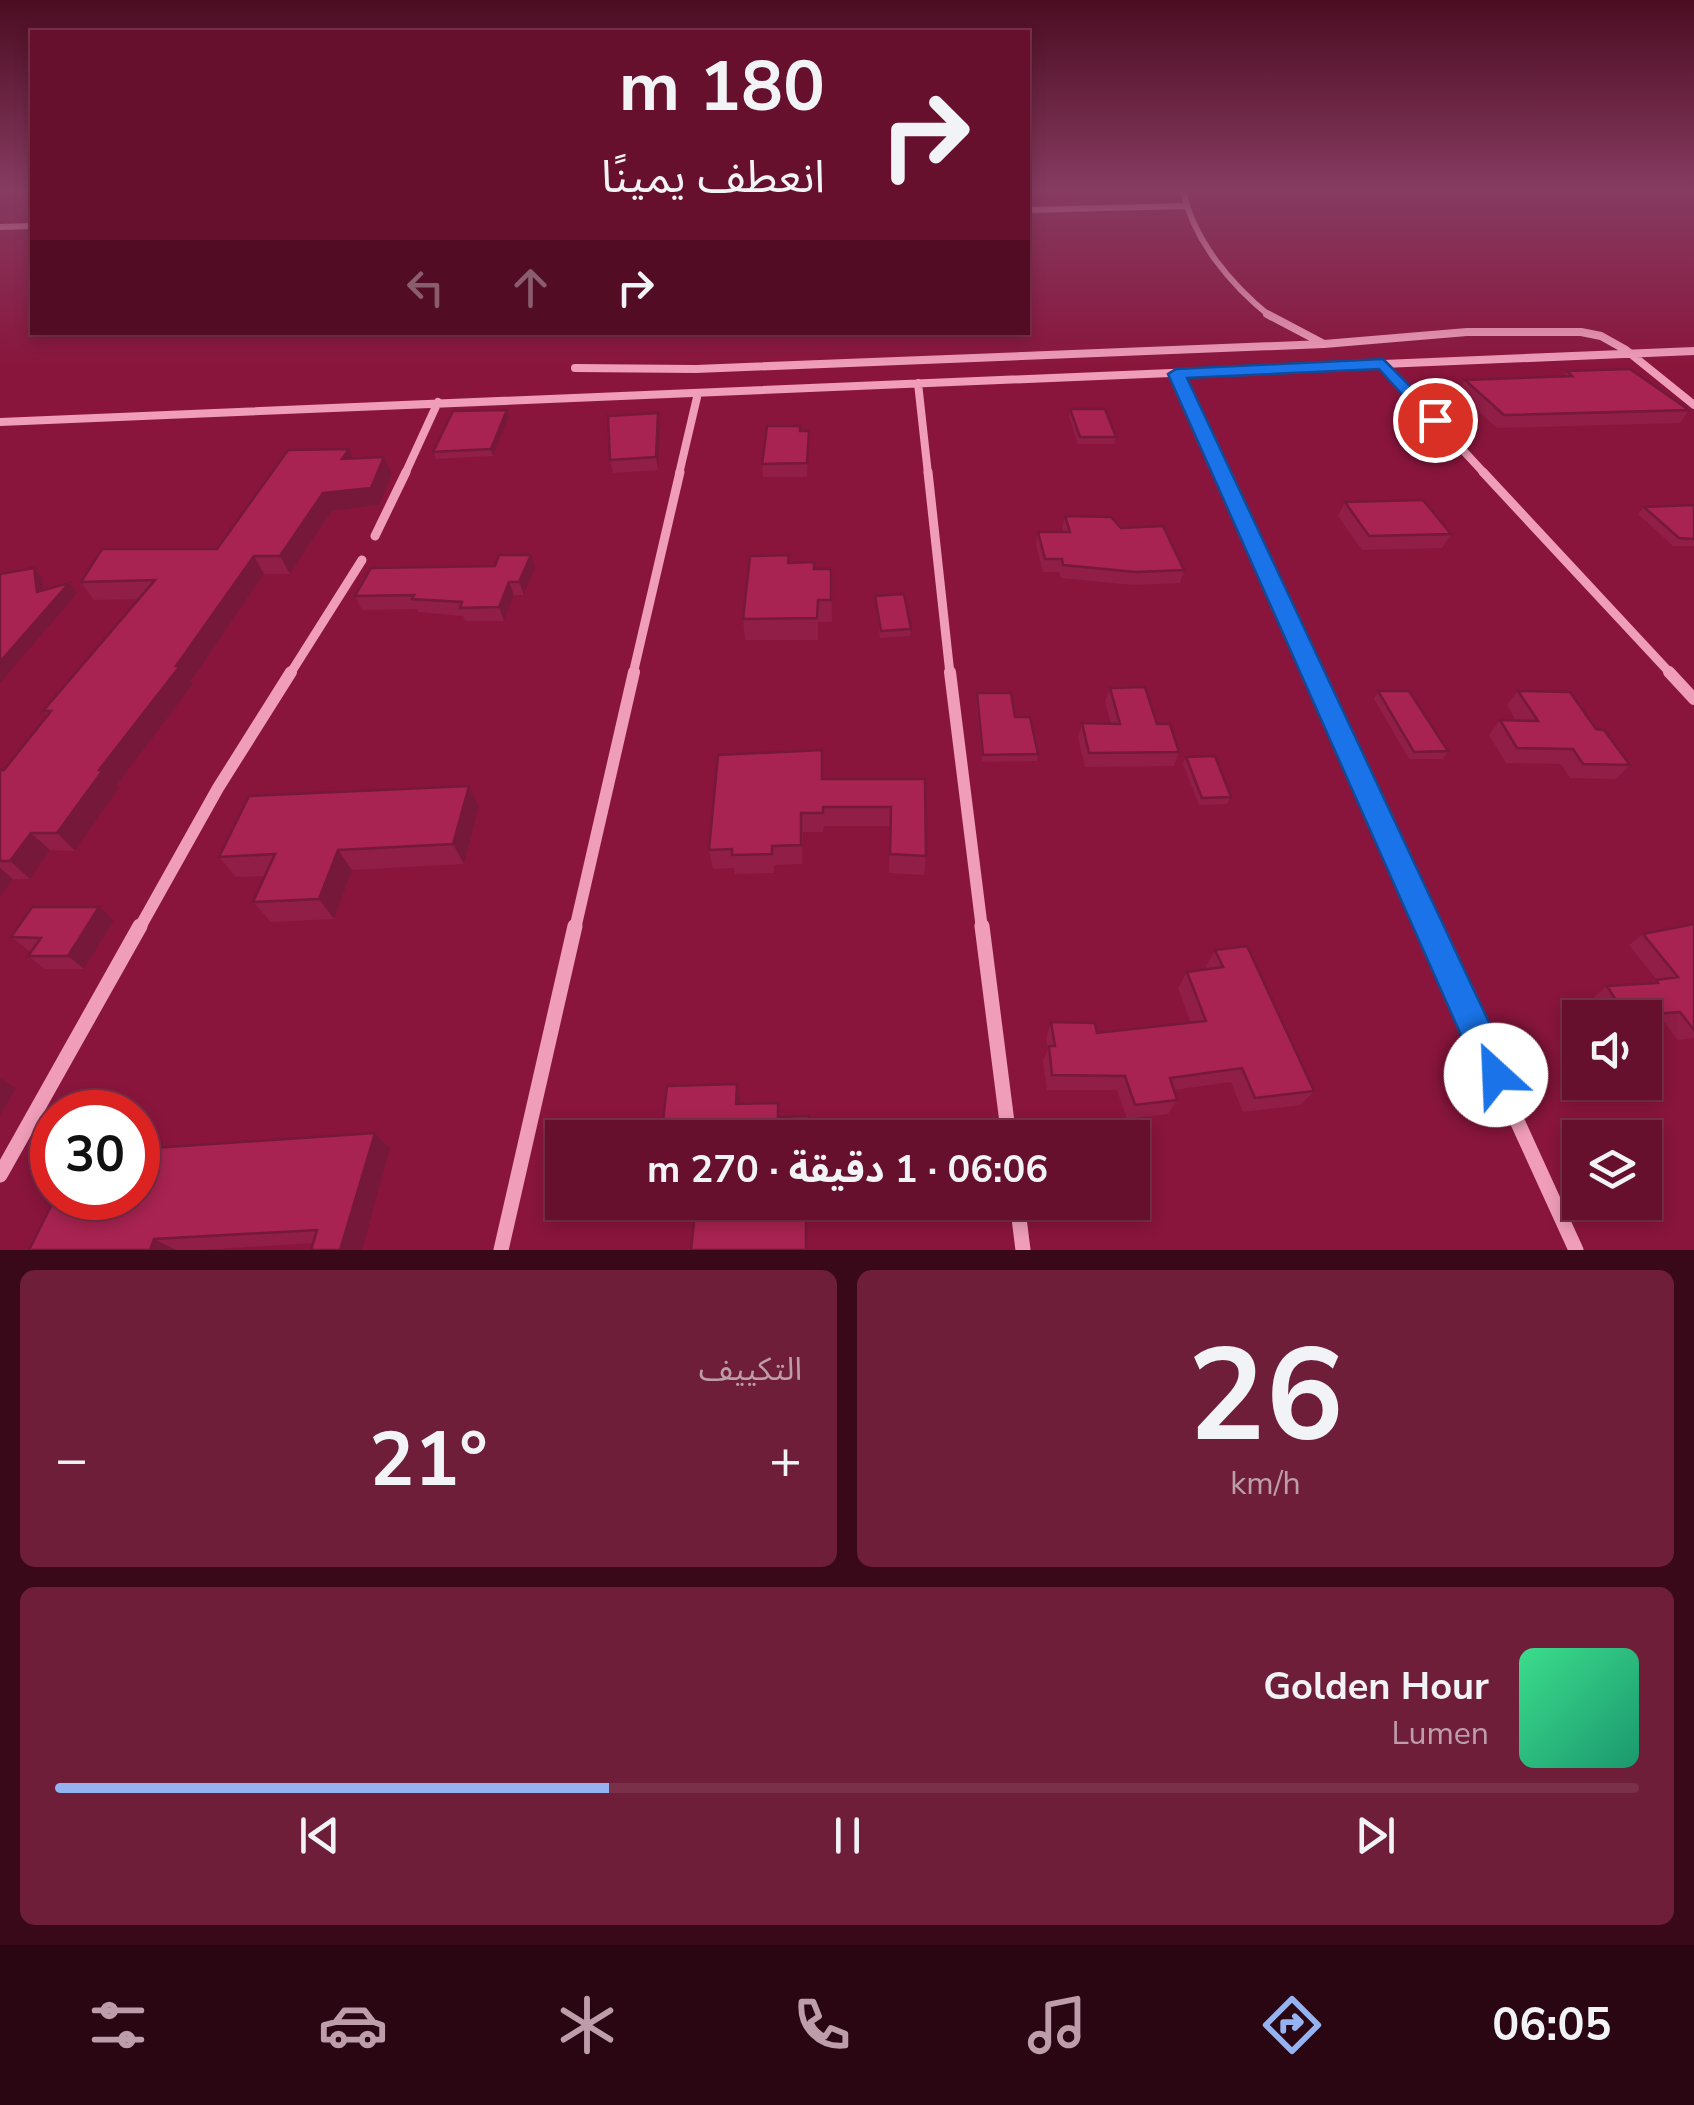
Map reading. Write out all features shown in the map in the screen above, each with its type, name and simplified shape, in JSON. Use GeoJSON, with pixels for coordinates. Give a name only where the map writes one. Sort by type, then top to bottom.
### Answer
{"type":"FeatureCollection","features":[{"type":"Feature","properties":{"kind":"street"},"geometry":{"type":"LineString","coordinates":[[1209,249],[1234,283],[1268,317],[1288,330],[1324,344]]}},
{"type":"Feature","properties":{"kind":"street"},"geometry":{"type":"LineString","coordinates":[[575,368],[827,365],[1180,353],[1575,330],[1597,334],[1629,354],[1694,405]]}},
{"type":"Feature","properties":{"kind":"street"},"geometry":{"type":"LineString","coordinates":[[0,422],[1694,351]]}},
{"type":"Feature","properties":{"kind":"street"},"geometry":{"type":"LineString","coordinates":[[1383,364],[1694,699]]}},
{"type":"Feature","properties":{"kind":"street"},"geometry":{"type":"LineString","coordinates":[[1176,374],[1576,1250]]}},
{"type":"Feature","properties":{"kind":"street"},"geometry":{"type":"LineString","coordinates":[[918,383],[1007,1120]]}},
{"type":"Feature","properties":{"kind":"street"},"geometry":{"type":"LineString","coordinates":[[501,1250],[698,393]]}},
{"type":"Feature","properties":{"kind":"street"},"geometry":{"type":"LineString","coordinates":[[375,536],[407,476],[414,450],[438,402]]}},
{"type":"Feature","properties":{"kind":"street"},"geometry":{"type":"LineString","coordinates":[[0,1175],[218,788],[362,560]]}},
{"type":"Feature","properties":{"kind":"street"},"geometry":{"type":"LineString","coordinates":[[1019,1220],[1023,1250]]}},
{"type":"Feature","properties":{"kind":"building"},"geometry":{"type":"Polygon","coordinates":[[[1630,369],[1689,410],[1504,415],[1465,380],[1572,376],[1567,371],[1630,369]]]}},
{"type":"Feature","properties":{"kind":"building"},"geometry":{"type":"Polygon","coordinates":[[[1070,409],[1105,409],[1116,437],[1080,437],[1070,409]]]}},
{"type":"Feature","properties":{"kind":"building"},"geometry":{"type":"Polygon","coordinates":[[[507,410],[491,449],[433,452],[453,411],[507,410]]]}},
{"type":"Feature","properties":{"kind":"building"},"geometry":{"type":"Polygon","coordinates":[[[658,413],[656,457],[610,460],[608,416],[658,413]]]}},
{"type":"Feature","properties":{"kind":"building"},"geometry":{"type":"Polygon","coordinates":[[[767,426],[800,426],[800,431],[809,431],[807,463],[762,464],[767,426]]]}},
{"type":"Feature","properties":{"kind":"building"},"geometry":{"type":"Polygon","coordinates":[[[349,449],[342,459],[384,457],[371,488],[323,493],[280,556],[254,556],[176,666],[180,666],[99,770],[103,770],[57,833],[31,833],[10,861],[0,861],[0,770],[4,770],[51,711],[43,711],[155,580],[81,582],[102,549],[217,549],[288,450],[349,449]]]}},
{"type":"Feature","properties":{"kind":"building"},"geometry":{"type":"Polygon","coordinates":[[[1423,500],[1451,534],[1369,536],[1345,502],[1423,500]]]}},
{"type":"Feature","properties":{"kind":"building"},"geometry":{"type":"Polygon","coordinates":[[[1694,505],[1694,539],[1679,538],[1644,507],[1694,505]]]}},
{"type":"Feature","properties":{"kind":"building"},"geometry":{"type":"Polygon","coordinates":[[[1065,516],[1111,517],[1121,528],[1163,526],[1184,570],[1136,572],[1063,565],[1062,559],[1045,559],[1038,532],[1070,532],[1065,516]]]}},
{"type":"Feature","properties":{"kind":"building"},"geometry":{"type":"Polygon","coordinates":[[[499,555],[531,555],[519,582],[509,582],[499,607],[460,608],[462,602],[412,599],[414,595],[355,596],[371,568],[495,566],[499,555]]]}},
{"type":"Feature","properties":{"kind":"building"},"geometry":{"type":"Polygon","coordinates":[[[789,555],[788,563],[814,562],[814,569],[831,569],[831,600],[818,600],[817,618],[743,619],[750,556],[789,555]]]}},
{"type":"Feature","properties":{"kind":"building"},"geometry":{"type":"Polygon","coordinates":[[[34,568],[37,592],[69,583],[0,662],[0,574],[34,568]]]}},
{"type":"Feature","properties":{"kind":"building"},"geometry":{"type":"Polygon","coordinates":[[[904,594],[911,629],[881,631],[875,596],[904,594]]]}},
{"type":"Feature","properties":{"kind":"building"},"geometry":{"type":"Polygon","coordinates":[[[1145,687],[1157,724],[1170,724],[1179,752],[1089,753],[1082,723],[1120,724],[1110,688],[1145,687]]]}},
{"type":"Feature","properties":{"kind":"building"},"geometry":{"type":"Polygon","coordinates":[[[1378,691],[1409,691],[1448,751],[1414,752],[1378,691]]]}},
{"type":"Feature","properties":{"kind":"building"},"geometry":{"type":"Polygon","coordinates":[[[1518,691],[1570,692],[1596,729],[1604,730],[1630,765],[1583,764],[1573,749],[1517,748],[1500,720],[1538,721],[1518,691]]]}},
{"type":"Feature","properties":{"kind":"building"},"geometry":{"type":"Polygon","coordinates":[[[977,693],[1011,693],[1015,717],[1030,717],[1038,754],[983,755],[977,693]]]}},
{"type":"Feature","properties":{"kind":"building"},"geometry":{"type":"Polygon","coordinates":[[[822,750],[822,779],[925,779],[926,856],[890,854],[891,807],[823,807],[823,813],[801,813],[801,845],[772,846],[772,854],[732,855],[732,849],[709,850],[718,755],[822,750]]]}},
{"type":"Feature","properties":{"kind":"building"},"geometry":{"type":"Polygon","coordinates":[[[1215,756],[1231,797],[1202,798],[1186,757],[1215,756]]]}},
{"type":"Feature","properties":{"kind":"building"},"geometry":{"type":"Polygon","coordinates":[[[469,786],[453,844],[338,850],[319,899],[253,902],[275,854],[219,857],[249,796],[469,786]]]}},
{"type":"Feature","properties":{"kind":"building"},"geometry":{"type":"Polygon","coordinates":[[[32,907],[99,907],[68,956],[28,956],[41,938],[11,937],[32,907]]]}},
{"type":"Feature","properties":{"kind":"building"},"geometry":{"type":"Polygon","coordinates":[[[1694,924],[1694,1030],[1680,1012],[1662,1013],[1662,1000],[1616,1000],[1607,986],[1658,983],[1656,980],[1678,977],[1643,934],[1694,924]]]}},
{"type":"Feature","properties":{"kind":"building"},"geometry":{"type":"Polygon","coordinates":[[[1247,946],[1314,1091],[1255,1098],[1242,1068],[1170,1078],[1177,1100],[1135,1105],[1125,1076],[1052,1075],[1049,1046],[1055,1046],[1051,1022],[1095,1023],[1097,1033],[1206,1021],[1187,972],[1223,967],[1215,950],[1247,946]]]}},
{"type":"Feature","properties":{"kind":"building"},"geometry":{"type":"Polygon","coordinates":[[[737,1084],[736,1104],[778,1103],[778,1117],[809,1116],[809,1120],[663,1120],[667,1086],[737,1084]]]}},
{"type":"Feature","properties":{"kind":"building"},"geometry":{"type":"Polygon","coordinates":[[[375,1133],[340,1250],[311,1250],[317,1230],[154,1239],[150,1250],[29,1250],[44,1220],[160,1220],[160,1148],[375,1133]]]}},
{"type":"Feature","properties":{"kind":"building"},"geometry":{"type":"Polygon","coordinates":[[[694,1220],[806,1220],[806,1250],[691,1250],[694,1220]]]}},
{"type":"Feature","properties":{"kind":"route"},"geometry":{"type":"LineString","coordinates":[[1435,420],[1383,364],[1176,374],[1496,1075]]}}]}
